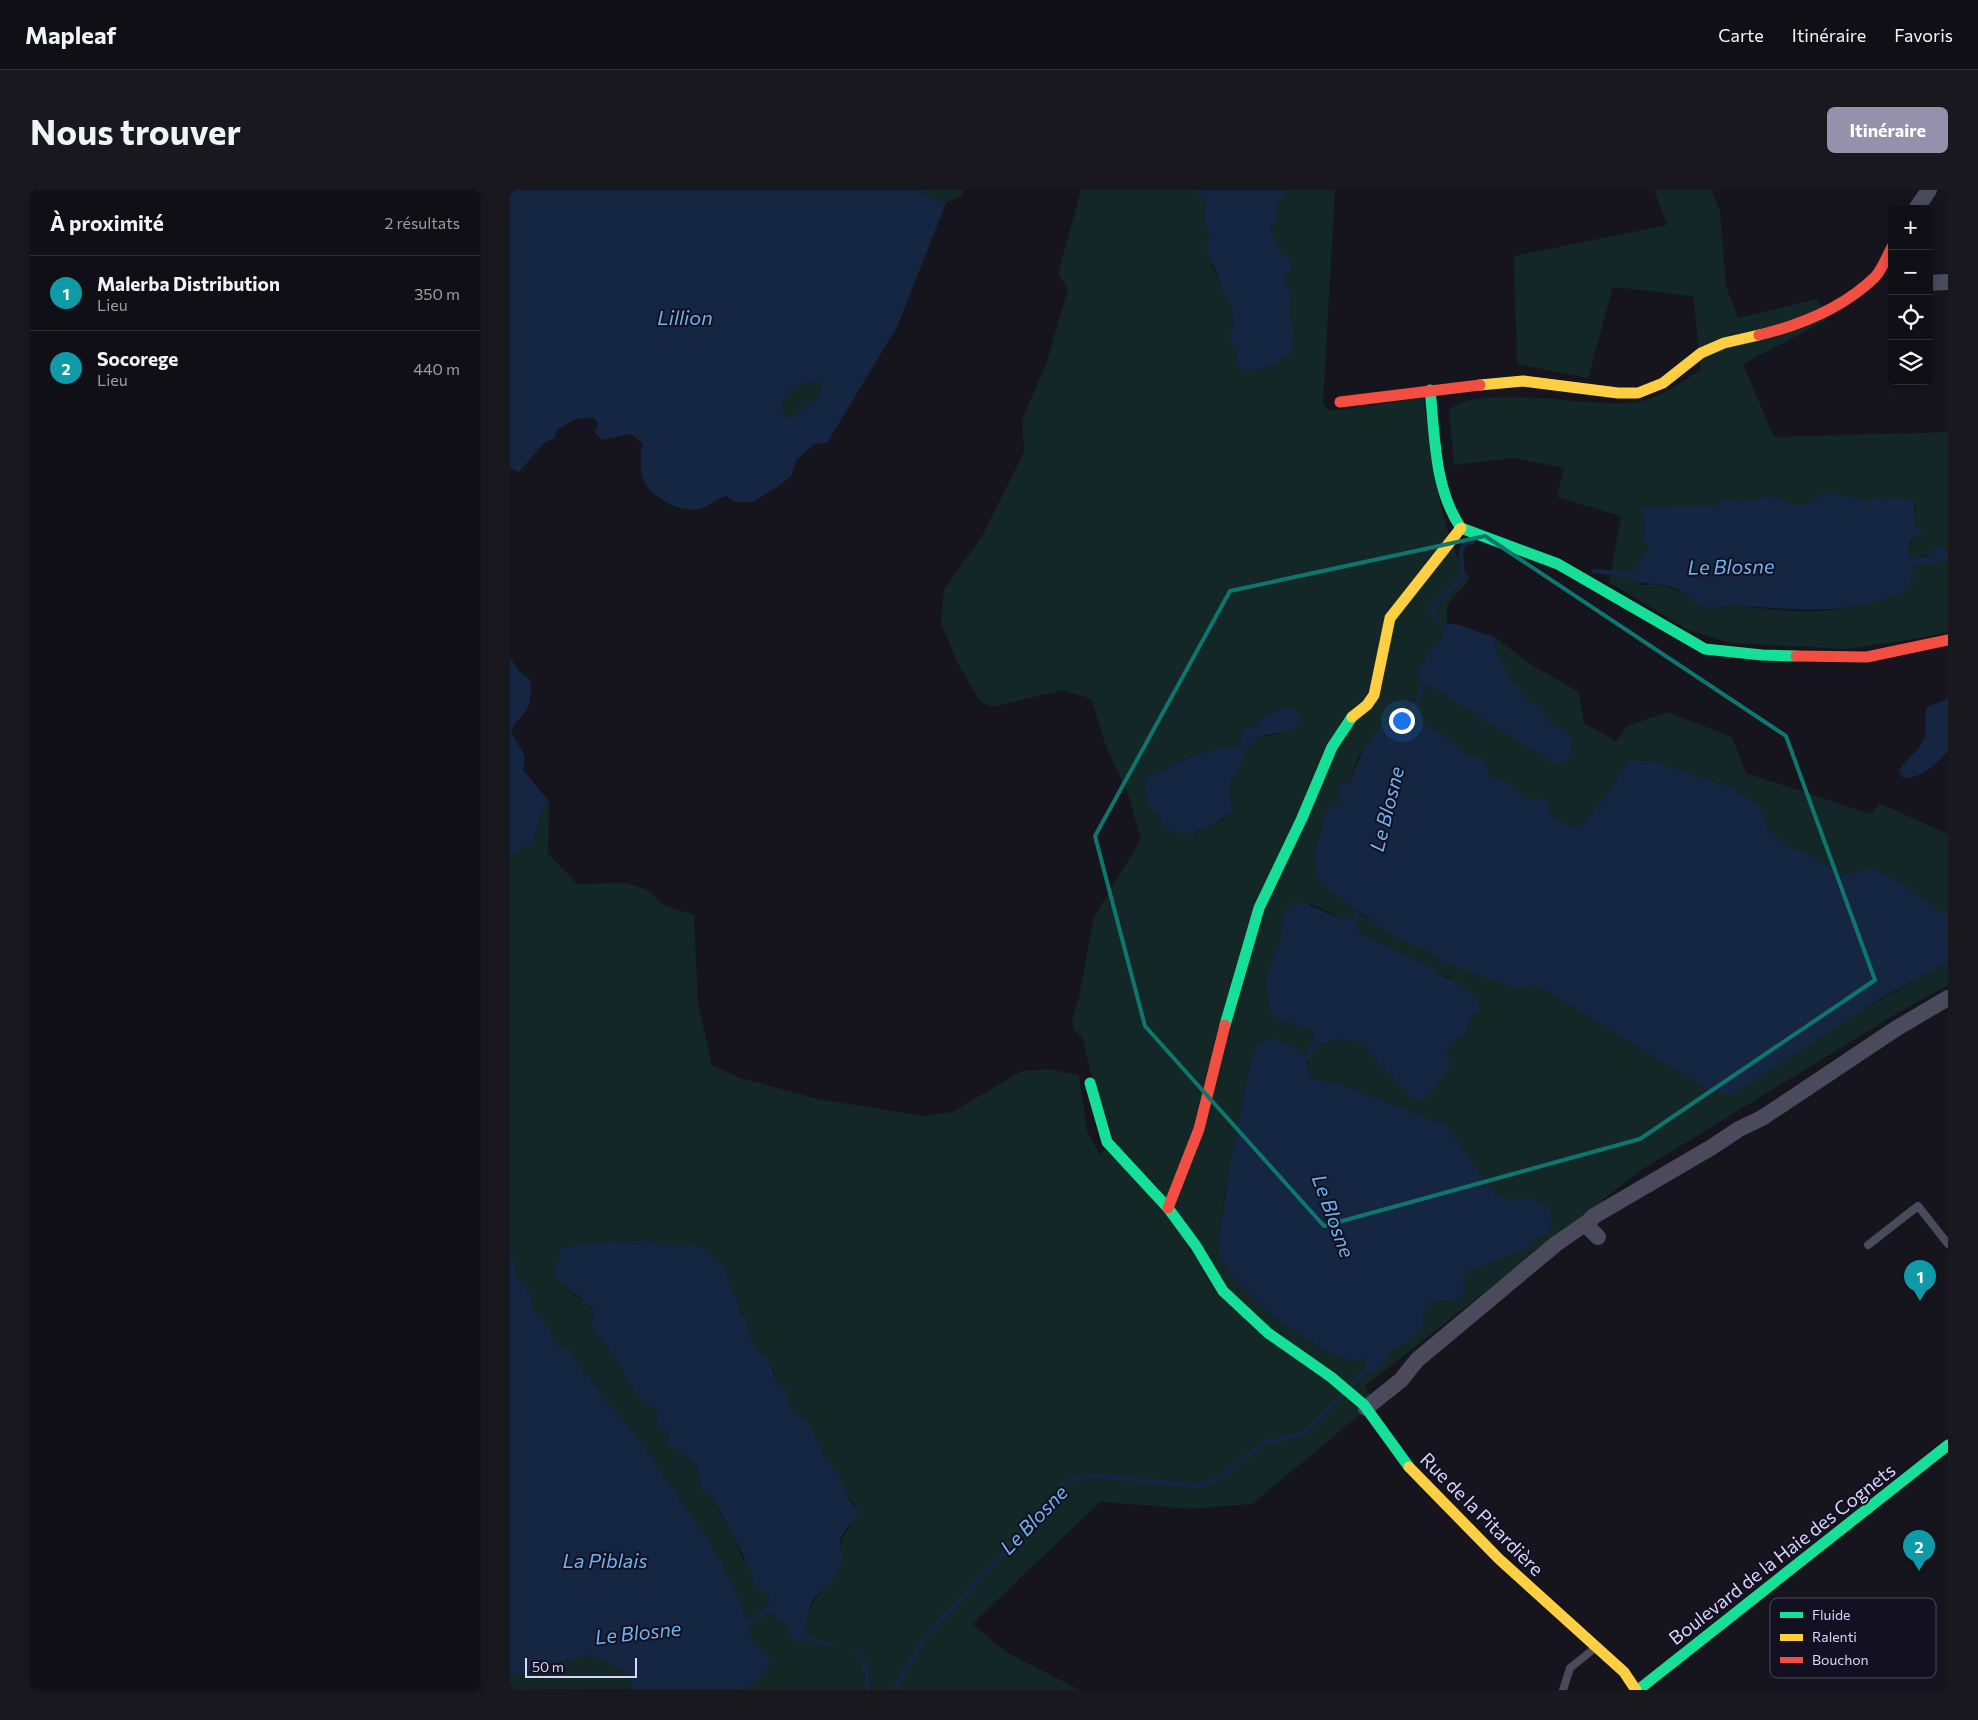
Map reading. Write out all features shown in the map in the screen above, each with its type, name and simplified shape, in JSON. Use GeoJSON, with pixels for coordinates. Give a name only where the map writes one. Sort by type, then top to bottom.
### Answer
{"type":"FeatureCollection","features":[{"type":"Feature","properties":{"kind":"street"},"geometry":{"type":"LineString","coordinates":[[1919,205],[1928,190]]}},
{"type":"Feature","properties":{"kind":"street"},"geometry":{"type":"LineString","coordinates":[[1340,402],[1430,390],[1523,381],[1618,393],[1638,393],[1663,383],[1701,353],[1724,344],[1792,327],[1835,307],[1865,286],[1887,267],[1891,250]]}},
{"type":"Feature","properties":{"kind":"street"},"geometry":{"type":"LineString","coordinates":[[1933,283],[1948,282]]}},
{"type":"Feature","properties":{"kind":"street"},"geometry":{"type":"LineString","coordinates":[[1430,390],[1435,440],[1447,505],[1454,521],[1461,528],[1558,564],[1598,585],[1705,650],[1762,655],[1867,657],[1948,640]]}},
{"type":"Feature","properties":{"kind":"street"},"geometry":{"type":"LineString","coordinates":[[1168,1208],[1199,1128],[1234,986],[1259,908],[1305,811],[1332,746],[1352,717],[1367,705],[1374,695],[1390,618],[1461,528]]}},
{"type":"Feature","properties":{"kind":"street"},"geometry":{"type":"LineString","coordinates":[[1365,1406],[1400,1380],[1418,1360],[1556,1244],[1594,1216],[1712,1147],[1739,1129],[1762,1118],[1898,1028],[1948,998]]}},
{"type":"Feature","properties":{"kind":"street","name":"Rue de la Pitardière"},"geometry":{"type":"LineString","coordinates":[[1090,1083],[1107,1142],[1116,1154],[1168,1208],[1196,1246],[1223,1291],[1244,1313],[1268,1333],[1331,1377],[1365,1406],[1412,1472],[1499,1559],[1624,1672],[1637,1690]]}},
{"type":"Feature","properties":{"kind":"street"},"geometry":{"type":"LineString","coordinates":[[1589,1221],[1589,1228],[1598,1237]]}},
{"type":"Feature","properties":{"kind":"street","name":"Boulevard de la Haie des Cognets"},"geometry":{"type":"LineString","coordinates":[[1637,1690],[1948,1445]]}},
{"type":"Feature","properties":{"kind":"lane"},"geometry":{"type":"LineString","coordinates":[[1868,1245],[1918,1206],[1948,1244]]}},
{"type":"Feature","properties":{"kind":"lane"},"geometry":{"type":"LineString","coordinates":[[1563,1690],[1570,1668],[1596,1647]]}},
{"type":"Feature","properties":{"kind":"highlighted area"},"geometry":{"type":"Polygon","coordinates":[[[1485,536],[1786,736],[1875,980],[1640,1139],[1324,1226],[1145,1026],[1095,836],[1230,591],[1485,536]]]}},
{"type":"Feature","properties":{"kind":"green space"},"geometry":{"type":"Polygon","coordinates":[[[921,190],[964,190],[963,195],[946,203],[920,193],[921,190]]]}},
{"type":"Feature","properties":{"kind":"green space"},"geometry":{"type":"Polygon","coordinates":[[[1081,190],[1192,190],[1205,200],[1206,210],[1203,220],[1208,228],[1212,267],[1220,280],[1223,294],[1232,306],[1233,328],[1228,333],[1239,349],[1240,367],[1244,372],[1276,365],[1295,336],[1289,316],[1291,296],[1283,276],[1291,261],[1278,248],[1270,228],[1276,220],[1277,202],[1283,198],[1287,190],[1335,190],[1323,404],[1331,411],[1423,398],[1438,492],[1444,516],[1459,560],[1470,579],[1447,605],[1447,624],[1442,631],[1443,640],[1427,655],[1416,676],[1551,725],[1540,708],[1524,698],[1519,686],[1511,680],[1497,653],[1493,636],[1532,665],[1579,692],[1584,723],[1616,741],[1627,726],[1668,712],[1732,737],[1746,773],[1871,814],[1879,803],[1948,834],[1948,917],[1906,886],[1871,868],[1841,875],[1805,852],[1791,849],[1769,830],[1758,804],[1730,787],[1661,763],[1630,759],[1607,794],[1583,824],[1571,827],[1551,815],[1548,802],[1529,801],[1512,784],[1489,776],[1485,759],[1467,755],[1455,743],[1417,725],[1413,722],[1412,718],[1359,755],[1342,803],[1331,807],[1323,822],[1314,854],[1323,886],[1356,909],[1357,912],[1434,954],[1441,961],[1536,985],[1711,1091],[1948,963],[1948,985],[1901,1011],[1641,1170],[1365,1386],[1374,1403],[1252,1504],[1192,1509],[1100,1502],[972,1624],[1006,1652],[1080,1690],[742,1690],[768,1669],[771,1663],[766,1654],[751,1641],[751,1629],[748,1620],[732,1582],[725,1574],[723,1562],[714,1552],[708,1538],[697,1529],[695,1520],[682,1504],[674,1488],[664,1477],[643,1444],[603,1399],[595,1383],[579,1364],[557,1346],[552,1333],[532,1306],[530,1294],[514,1272],[516,1264],[510,1252],[510,862],[513,853],[533,843],[540,814],[549,801],[548,853],[577,884],[627,883],[647,890],[664,905],[694,915],[698,1003],[712,1065],[740,1078],[818,1099],[923,1116],[952,1112],[1022,1071],[1049,1069],[1079,1075],[1087,1131],[1100,1155],[1114,1139],[1090,1071],[1083,1039],[1074,1030],[1072,1020],[1079,997],[1094,917],[1141,839],[1127,791],[1107,749],[1091,699],[1064,690],[992,707],[980,701],[958,664],[941,623],[944,589],[982,536],[1024,452],[1022,420],[1046,364],[1068,289],[1058,274],[1081,190]],[[1286,708],[1265,715],[1256,726],[1244,730],[1237,748],[1215,748],[1175,763],[1162,772],[1147,777],[1160,815],[1161,825],[1196,833],[1223,820],[1232,810],[1229,783],[1237,772],[1249,746],[1255,739],[1279,734],[1293,708],[1286,708]],[[1312,904],[1284,914],[1281,942],[1265,979],[1270,1010],[1276,1019],[1306,1027],[1315,1032],[1313,1042],[1323,1045],[1341,1039],[1360,1043],[1412,1099],[1424,1100],[1430,1091],[1450,1042],[1466,1034],[1470,1017],[1479,1011],[1450,977],[1436,975],[1434,969],[1361,934],[1356,930],[1354,919],[1344,920],[1312,904]],[[1257,1045],[1250,1065],[1224,1198],[1219,1253],[1273,1314],[1315,1345],[1350,1361],[1362,1358],[1382,1365],[1394,1348],[1405,1344],[1428,1303],[1451,1301],[1465,1293],[1463,1281],[1467,1272],[1546,1235],[1531,1198],[1513,1199],[1495,1194],[1446,1125],[1336,1083],[1310,1078],[1308,1061],[1257,1045]],[[648,1240],[595,1243],[558,1248],[561,1255],[554,1273],[568,1290],[591,1308],[594,1313],[591,1327],[614,1355],[636,1395],[657,1412],[669,1432],[667,1445],[677,1449],[688,1458],[700,1474],[701,1486],[711,1497],[735,1539],[743,1559],[750,1565],[770,1596],[767,1606],[772,1615],[786,1623],[792,1639],[805,1638],[806,1621],[810,1608],[838,1572],[841,1559],[841,1542],[851,1527],[855,1504],[848,1498],[839,1473],[822,1455],[823,1449],[818,1445],[807,1419],[793,1413],[785,1388],[777,1382],[773,1369],[760,1354],[748,1332],[748,1321],[738,1309],[738,1303],[724,1266],[715,1261],[703,1248],[694,1245],[660,1246],[648,1240]]]}},
{"type":"Feature","properties":{"kind":"green space"},"geometry":{"type":"Polygon","coordinates":[[[1654,190],[1712,190],[1720,212],[1726,286],[1738,318],[1817,299],[1827,320],[1743,364],[1774,437],[1948,432],[1948,551],[1944,550],[1921,557],[1910,558],[1909,547],[1921,534],[1916,523],[1916,505],[1879,497],[1865,501],[1851,496],[1823,493],[1811,504],[1793,504],[1776,496],[1736,502],[1721,498],[1716,505],[1673,508],[1652,507],[1645,517],[1646,525],[1643,536],[1649,549],[1633,573],[1641,585],[1661,585],[1715,607],[1735,606],[1811,611],[1854,606],[1896,595],[1906,591],[1911,580],[1910,568],[1948,560],[1948,632],[1846,649],[1730,643],[1688,630],[1609,582],[1621,516],[1557,497],[1564,468],[1514,458],[1454,465],[1449,411],[1462,402],[1482,398],[1506,397],[1611,403],[1639,402],[1658,395],[1701,370],[1693,296],[1613,287],[1588,378],[1517,364],[1514,256],[1667,225],[1654,190]]]}},
{"type":"Feature","properties":{"kind":"green space"},"geometry":{"type":"Polygon","coordinates":[[[816,381],[822,384],[819,395],[790,419],[785,419],[782,405],[787,394],[794,387],[816,381]]]}},
{"type":"Feature","properties":{"kind":"green space"},"geometry":{"type":"Polygon","coordinates":[[[577,1655],[600,1658],[620,1668],[632,1677],[633,1689],[510,1690],[510,1676],[513,1674],[538,1671],[577,1655]]]}},
{"type":"Feature","properties":{"kind":"water","name":"Lillion"},"geometry":{"type":"Polygon","coordinates":[[[510,190],[921,190],[921,193],[946,203],[897,327],[827,443],[814,444],[796,461],[791,476],[776,488],[752,502],[734,502],[727,496],[699,509],[683,509],[675,506],[652,492],[646,485],[641,472],[643,444],[631,434],[602,440],[595,433],[598,423],[594,418],[576,419],[557,430],[555,438],[544,443],[519,472],[510,468],[510,190]],[[816,381],[794,387],[787,394],[782,405],[785,419],[790,419],[819,395],[822,384],[816,381]]]}},
{"type":"Feature","properties":{"kind":"water"},"geometry":{"type":"Polygon","coordinates":[[[1192,190],[1287,190],[1283,198],[1277,202],[1276,220],[1270,228],[1278,248],[1291,261],[1291,270],[1283,276],[1291,296],[1289,316],[1295,336],[1291,354],[1283,356],[1276,365],[1244,372],[1235,362],[1239,349],[1228,339],[1228,333],[1233,328],[1232,306],[1223,294],[1220,280],[1206,250],[1209,235],[1203,220],[1206,210],[1205,200],[1192,190]]]}},
{"type":"Feature","properties":{"kind":"water"},"geometry":{"type":"Polygon","coordinates":[[[1823,493],[1851,496],[1865,501],[1879,497],[1915,500],[1916,525],[1922,534],[1910,542],[1908,552],[1910,558],[1926,557],[1933,552],[1933,548],[1940,546],[1948,551],[1948,560],[1910,568],[1911,571],[1916,572],[1918,577],[1911,580],[1906,591],[1862,605],[1842,608],[1803,609],[1733,606],[1714,608],[1698,603],[1674,588],[1636,581],[1630,578],[1649,549],[1643,536],[1646,525],[1641,508],[1706,506],[1716,505],[1721,498],[1736,502],[1776,496],[1793,504],[1810,504],[1823,493]]]}},
{"type":"Feature","properties":{"kind":"water"},"geometry":{"type":"Polygon","coordinates":[[[1447,624],[1464,626],[1493,636],[1497,653],[1511,680],[1519,686],[1524,698],[1540,708],[1551,725],[1563,728],[1572,740],[1571,757],[1555,764],[1416,676],[1430,651],[1443,640],[1442,631],[1447,624]]]}},
{"type":"Feature","properties":{"kind":"water"},"geometry":{"type":"Polygon","coordinates":[[[510,658],[520,672],[531,681],[531,695],[528,706],[511,732],[525,756],[523,770],[549,801],[540,814],[533,843],[513,853],[510,862],[510,658]]]}},
{"type":"Feature","properties":{"kind":"water"},"geometry":{"type":"Polygon","coordinates":[[[1948,697],[1948,751],[1923,773],[1903,778],[1899,771],[1921,745],[1924,737],[1926,708],[1948,697]]]}},
{"type":"Feature","properties":{"kind":"water"},"geometry":{"type":"Polygon","coordinates":[[[1286,708],[1296,711],[1301,720],[1290,729],[1258,738],[1249,745],[1237,772],[1229,783],[1232,810],[1217,822],[1198,831],[1179,833],[1169,831],[1161,825],[1160,815],[1148,804],[1146,777],[1162,772],[1175,763],[1215,748],[1237,748],[1244,730],[1256,726],[1265,715],[1286,708]]]}},
{"type":"Feature","properties":{"kind":"water"},"geometry":{"type":"Polygon","coordinates":[[[1408,715],[1418,725],[1423,724],[1455,743],[1467,755],[1485,759],[1489,776],[1512,784],[1529,801],[1542,797],[1548,802],[1551,815],[1571,827],[1583,824],[1607,794],[1630,759],[1661,763],[1730,787],[1758,804],[1769,830],[1791,849],[1805,852],[1841,875],[1871,868],[1906,886],[1948,917],[1948,963],[1879,999],[1732,1095],[1711,1091],[1536,985],[1520,990],[1441,961],[1434,954],[1393,935],[1323,886],[1316,873],[1314,854],[1323,822],[1331,806],[1342,803],[1337,794],[1341,786],[1350,783],[1362,754],[1371,739],[1393,716],[1400,718],[1408,715]]]}},
{"type":"Feature","properties":{"kind":"water"},"geometry":{"type":"Polygon","coordinates":[[[1297,901],[1339,918],[1354,919],[1357,922],[1356,930],[1361,934],[1434,969],[1436,975],[1456,982],[1466,989],[1480,1004],[1479,1011],[1470,1017],[1466,1034],[1450,1043],[1446,1055],[1452,1066],[1424,1100],[1412,1099],[1360,1043],[1341,1039],[1316,1046],[1313,1042],[1315,1032],[1306,1027],[1276,1019],[1270,1010],[1265,979],[1280,942],[1284,914],[1297,901]]]}},
{"type":"Feature","properties":{"kind":"water"},"geometry":{"type":"Polygon","coordinates":[[[1274,1038],[1300,1051],[1306,1061],[1310,1078],[1336,1083],[1446,1125],[1495,1194],[1513,1199],[1531,1198],[1551,1209],[1551,1225],[1546,1235],[1534,1239],[1527,1248],[1467,1272],[1463,1281],[1465,1293],[1451,1301],[1428,1303],[1423,1315],[1423,1327],[1405,1344],[1394,1348],[1382,1365],[1371,1373],[1365,1367],[1367,1359],[1351,1360],[1334,1355],[1295,1332],[1255,1299],[1238,1282],[1219,1253],[1218,1247],[1227,1186],[1250,1065],[1257,1045],[1274,1038]]]}},
{"type":"Feature","properties":{"kind":"water"},"geometry":{"type":"Polygon","coordinates":[[[648,1240],[660,1246],[694,1245],[703,1248],[715,1261],[724,1266],[738,1303],[740,1314],[747,1317],[748,1332],[760,1354],[766,1355],[777,1382],[785,1388],[793,1413],[807,1419],[818,1444],[823,1449],[822,1455],[839,1473],[848,1498],[860,1513],[840,1540],[841,1562],[839,1570],[810,1606],[801,1643],[792,1639],[786,1623],[777,1619],[767,1606],[770,1596],[755,1587],[752,1575],[731,1530],[712,1498],[701,1487],[698,1470],[682,1453],[667,1445],[669,1432],[658,1425],[657,1412],[636,1395],[614,1355],[591,1327],[594,1313],[591,1306],[583,1304],[583,1300],[566,1288],[553,1273],[561,1255],[558,1248],[595,1243],[648,1240]]]}},
{"type":"Feature","properties":{"kind":"water","name":"La Piblais"},"geometry":{"type":"Polygon","coordinates":[[[510,1252],[516,1264],[514,1272],[530,1294],[532,1306],[552,1333],[557,1346],[570,1350],[573,1358],[595,1383],[603,1399],[643,1444],[664,1477],[674,1488],[682,1504],[695,1520],[698,1529],[708,1538],[714,1552],[723,1562],[725,1574],[732,1582],[748,1620],[751,1629],[751,1641],[766,1654],[771,1663],[763,1675],[746,1688],[742,1690],[632,1690],[632,1677],[605,1660],[587,1655],[559,1662],[552,1667],[538,1671],[510,1676],[510,1252]]]}},
{"type":"Feature","properties":{"kind":"waterway","name":"Le Blosne"},"geometry":{"type":"LineString","coordinates":[[1449,631],[1431,611],[1438,600],[1460,578],[1462,572],[1461,550],[1466,543],[1473,542]]}},
{"type":"Feature","properties":{"kind":"waterway","name":"Le Blosne"},"geometry":{"type":"LineString","coordinates":[[1594,571],[1627,575],[1638,572]]}},
{"type":"Feature","properties":{"kind":"waterway","name":"Le Blosne"},"geometry":{"type":"LineString","coordinates":[[1409,721],[1427,677]]}},
{"type":"Feature","properties":{"kind":"waterway","name":"Le Blosne"},"geometry":{"type":"LineString","coordinates":[[1353,925],[1360,909]]}},
{"type":"Feature","properties":{"kind":"waterway","name":"Le Blosne"},"geometry":{"type":"LineString","coordinates":[[1303,1063],[1318,1040]]}},
{"type":"Feature","properties":{"kind":"waterway","name":"Le Blosne"},"geometry":{"type":"LineString","coordinates":[[1351,1386],[1369,1366]]}},
{"type":"Feature","properties":{"kind":"waterway","name":"Le Blosne"},"geometry":{"type":"LineString","coordinates":[[894,1690],[923,1639],[1068,1483],[1081,1477],[1097,1476],[1198,1486],[1220,1477],[1264,1443],[1303,1434],[1342,1395]]}},
{"type":"Feature","properties":{"kind":"waterway","name":"Le Blosne"},"geometry":{"type":"LineString","coordinates":[[743,1623],[750,1622],[773,1606]]}},
{"type":"Feature","properties":{"kind":"waterway","name":"Le Blosne"},"geometry":{"type":"LineString","coordinates":[[800,1634],[817,1642],[834,1645]]}},
{"type":"Feature","properties":{"kind":"waterway","name":"Le Blosne"},"geometry":{"type":"LineString","coordinates":[[857,1654],[864,1662],[868,1690]]}},
{"type":"Feature","properties":{"kind":"traffic: fast"},"geometry":{"type":"LineString","coordinates":[[1430,390],[1437,461],[1441,479],[1445,496],[1461,528],[1558,564],[1705,649],[1762,655],[1796,656]]}},
{"type":"Feature","properties":{"kind":"traffic: fast"},"geometry":{"type":"LineString","coordinates":[[1225,1025],[1259,908],[1302,818],[1332,747],[1352,717]]}},
{"type":"Feature","properties":{"kind":"traffic: fast"},"geometry":{"type":"LineString","coordinates":[[1090,1083],[1107,1142],[1168,1208],[1196,1246],[1223,1291],[1268,1333],[1331,1377],[1364,1405],[1409,1467]]}},
{"type":"Feature","properties":{"kind":"traffic: fast"},"geometry":{"type":"LineString","coordinates":[[1638,1690],[1948,1445]]}},
{"type":"Feature","properties":{"kind":"traffic: slow"},"geometry":{"type":"LineString","coordinates":[[1480,385],[1523,381],[1618,393],[1638,393],[1663,383],[1701,353],[1724,343],[1759,335]]}},
{"type":"Feature","properties":{"kind":"traffic: slow"},"geometry":{"type":"LineString","coordinates":[[1352,717],[1367,705],[1374,695],[1390,618],[1461,528]]}},
{"type":"Feature","properties":{"kind":"traffic: slow"},"geometry":{"type":"LineString","coordinates":[[1409,1467],[1499,1559],[1624,1672],[1636,1690]]}},
{"type":"Feature","properties":{"kind":"traffic: jam"},"geometry":{"type":"LineString","coordinates":[[1759,335],[1821,314],[1849,298],[1878,274],[1890,250]]}},
{"type":"Feature","properties":{"kind":"traffic: jam"},"geometry":{"type":"LineString","coordinates":[[1340,402],[1480,385]]}},
{"type":"Feature","properties":{"kind":"traffic: jam"},"geometry":{"type":"LineString","coordinates":[[1796,656],[1867,657],[1948,640]]}},
{"type":"Feature","properties":{"kind":"traffic: jam"},"geometry":{"type":"LineString","coordinates":[[1168,1208],[1199,1129],[1225,1025]]}},
{"type":"Feature","properties":{"kind":"place","name":"Malerba Distribution"},"geometry":{"type":"Point","coordinates":[1920,1301]}},
{"type":"Feature","properties":{"kind":"place","name":"Socorege"},"geometry":{"type":"Point","coordinates":[1919,1571]}}]}
